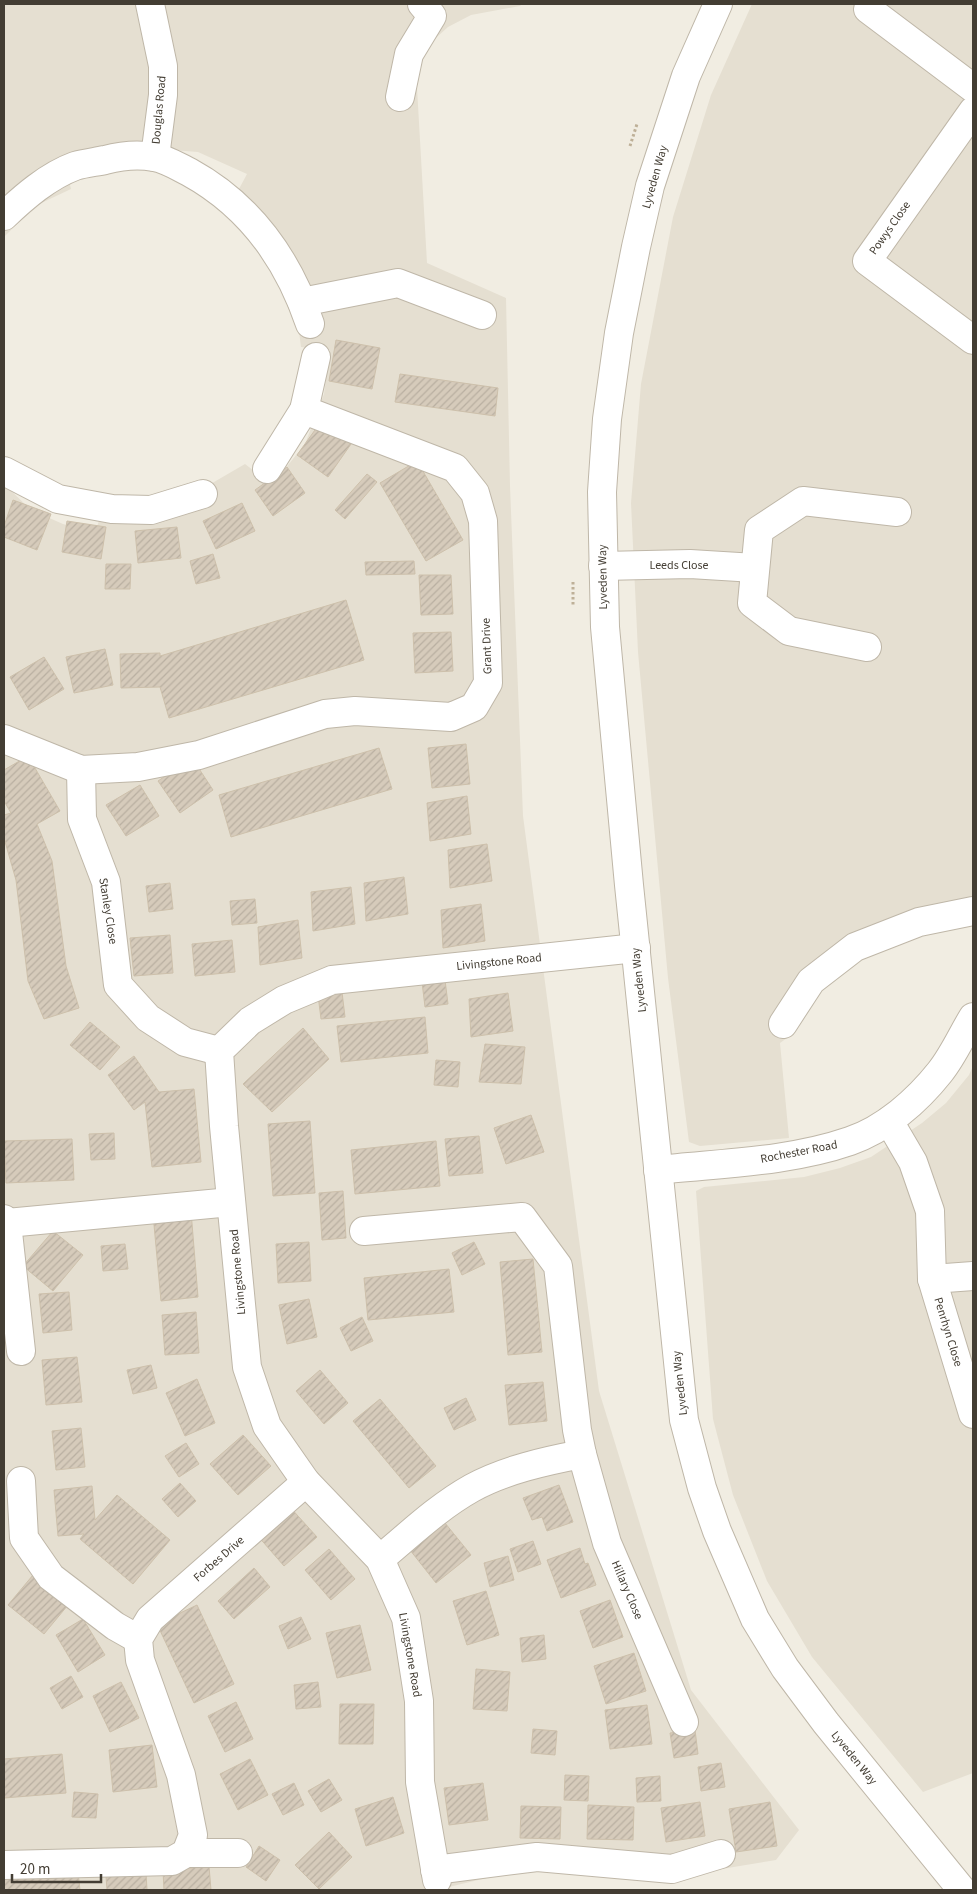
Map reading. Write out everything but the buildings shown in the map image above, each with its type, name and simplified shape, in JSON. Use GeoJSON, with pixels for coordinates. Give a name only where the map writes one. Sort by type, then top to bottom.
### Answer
{"type":"FeatureCollection","features":[{"type":"Feature","properties":{"kind":"street","name":"Douglas Road"},"geometry":{"type":"LineString","coordinates":[[150,4],[163,66],[163,95],[154,157]]}},
{"type":"Feature","properties":{"kind":"street"},"geometry":{"type":"LineString","coordinates":[[400,97],[409,54],[432,16],[422,4]]}},
{"type":"Feature","properties":{"kind":"street","name":"Lyveden Way"},"geometry":{"type":"LineString","coordinates":[[718,4],[686,76],[650,186],[619,333],[608,419],[602,492],[605,627],[684,1420],[702,1488],[732,1568],[755,1619],[784,1668],[826,1723],[963,1890]]}},
{"type":"Feature","properties":{"kind":"street"},"geometry":{"type":"LineString","coordinates":[[868,9],[973,88]]}},
{"type":"Feature","properties":{"kind":"street","name":"Powys Close"},"geometry":{"type":"LineString","coordinates":[[973,111],[866,261],[973,340]]}},
{"type":"Feature","properties":{"kind":"street"},"geometry":{"type":"LineString","coordinates":[[4,216],[43,183],[75,166],[121,156],[154,157],[179,167],[211,184],[251,219],[285,268],[306,313],[398,283],[482,315]]}},
{"type":"Feature","properties":{"kind":"street"},"geometry":{"type":"LineString","coordinates":[[267,469],[304,410],[316,357]]}},
{"type":"Feature","properties":{"kind":"street","name":"Grant Drive"},"geometry":{"type":"LineString","coordinates":[[81,770],[138,767],[199,755],[325,714],[355,711],[451,717],[474,707],[488,683],[483,520],[475,493],[455,468],[304,410]]}},
{"type":"Feature","properties":{"kind":"street"},"geometry":{"type":"LineString","coordinates":[[4,470],[58,499],[112,509],[151,510],[203,494]]}},
{"type":"Feature","properties":{"kind":"street"},"geometry":{"type":"LineString","coordinates":[[867,647],[789,631],[752,603],[759,530],[803,501],[897,512]]}},
{"type":"Feature","properties":{"kind":"street","name":"Leeds Close"},"geometry":{"type":"LineString","coordinates":[[603,566],[690,564],[755,568]]}},
{"type":"Feature","properties":{"kind":"street"},"geometry":{"type":"LineString","coordinates":[[4,739],[81,770]]}},
{"type":"Feature","properties":{"kind":"street","name":"Stanley Close"},"geometry":{"type":"LineString","coordinates":[[81,770],[82,820],[106,882],[118,985],[148,1018],[163,1028],[185,1042],[219,1051]]}},
{"type":"Feature","properties":{"kind":"street"},"geometry":{"type":"LineString","coordinates":[[783,1024],[811,981],[855,947],[919,922],[973,911]]}},
{"type":"Feature","properties":{"kind":"street","name":"Livingstone Road"},"geometry":{"type":"LineString","coordinates":[[636,948],[332,980],[284,1000],[257,1017],[219,1051],[231,1202],[247,1367],[266,1426],[306,1482],[380,1559],[406,1618],[419,1701],[420,1782],[436,1875],[537,1857],[672,1869],[721,1854]]}},
{"type":"Feature","properties":{"kind":"street","name":"Rochester Road"},"geometry":{"type":"LineString","coordinates":[[658,1170],[769,1159],[814,1151],[851,1141],[889,1121],[916,1098],[941,1072],[973,1016]]}},
{"type":"Feature","properties":{"kind":"street","name":"Penrhyn Close"},"geometry":{"type":"LineString","coordinates":[[889,1121],[913,1162],[930,1211],[932,1279],[973,1414]]}},
{"type":"Feature","properties":{"kind":"street"},"geometry":{"type":"LineString","coordinates":[[20,1351],[6,1221],[231,1202]]}},
{"type":"Feature","properties":{"kind":"street","name":"Hillary Close"},"geometry":{"type":"LineString","coordinates":[[364,1231],[522,1217],[558,1266],[577,1430],[582,1454],[607,1543],[684,1722]]}},
{"type":"Feature","properties":{"kind":"street","name":"Penrhyn Close"},"geometry":{"type":"LineString","coordinates":[[932,1279],[973,1276]]}},
{"type":"Feature","properties":{"kind":"street"},"geometry":{"type":"LineString","coordinates":[[380,1559],[443,1507],[471,1489],[502,1474],[582,1454]]}},
{"type":"Feature","properties":{"kind":"street"},"geometry":{"type":"LineString","coordinates":[[21,1481],[24,1538],[51,1577],[115,1626],[138,1639],[140,1660],[180,1775],[194,1835],[186,1853]]}},
{"type":"Feature","properties":{"kind":"street","name":"Forbes Drive"},"geometry":{"type":"LineString","coordinates":[[138,1639],[150,1619],[306,1482]]}},
{"type":"Feature","properties":{"kind":"street"},"geometry":{"type":"LineString","coordinates":[[4,1865],[172,1861],[186,1853],[238,1853]]}},
{"type":"Feature","properties":{"kind":"shaded area"},"geometry":{"type":"Polygon","coordinates":[[[4,4],[522,4],[520,6],[471,15],[448,27],[428,45],[416,70],[427,263],[506,298],[510,486],[523,816],[599,1391],[691,1690],[799,1830],[776,1860],[667,1878],[525,1869],[436,1890],[4,1890],[4,484],[31,510],[63,524],[95,533],[106,499],[140,504],[202,489],[245,464],[272,485],[305,444],[324,394],[330,350],[301,347],[296,308],[232,202],[247,174],[198,152],[108,145],[63,159],[71,189],[35,206],[4,237],[4,4]]]}},
{"type":"Feature","properties":{"kind":"shaded area"},"geometry":{"type":"Polygon","coordinates":[[[752,4],[973,4],[973,922],[912,933],[840,970],[807,1007],[791,1035],[780,1043],[789,1138],[700,1146],[689,1142],[668,978],[638,652],[631,503],[641,384],[673,217],[711,95],[752,4]]]}},
{"type":"Feature","properties":{"kind":"shaded area"},"geometry":{"type":"Polygon","coordinates":[[[973,1066],[973,1773],[923,1792],[812,1657],[767,1581],[733,1495],[713,1419],[696,1191],[704,1187],[804,1177],[840,1168],[871,1157],[922,1123],[946,1103],[969,1075],[973,1066]]]}}]}
